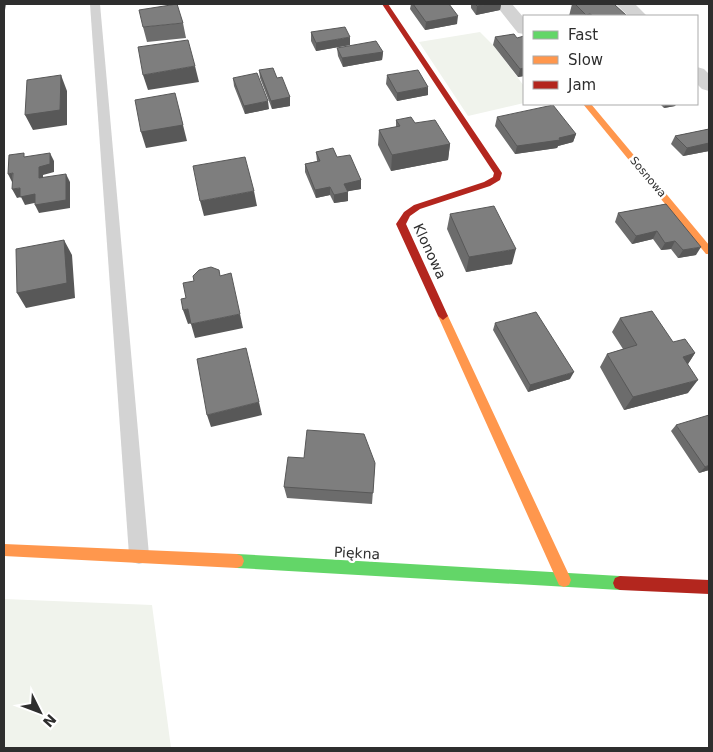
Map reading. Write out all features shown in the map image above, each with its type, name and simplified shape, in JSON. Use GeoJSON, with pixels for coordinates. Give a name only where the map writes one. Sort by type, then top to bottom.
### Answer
{"type":"FeatureCollection","features":[{"type":"Feature","properties":{"kind":"street","name":"Klonowa"},"geometry":{"type":"LineString","coordinates":[[386,4],[498,173],[498,178],[485,186],[421,206],[406,215],[401,224],[564,580]]}},
{"type":"Feature","properties":{"kind":"street"},"geometry":{"type":"LineString","coordinates":[[503,4],[523,27]]}},
{"type":"Feature","properties":{"kind":"street"},"geometry":{"type":"LineString","coordinates":[[624,4],[637,15]]}},
{"type":"Feature","properties":{"kind":"street"},"geometry":{"type":"LineString","coordinates":[[698,74],[709,85]]}},
{"type":"Feature","properties":{"kind":"street","name":"Sosnowa"},"geometry":{"type":"LineString","coordinates":[[588,105],[709,250]]}},
{"type":"Feature","properties":{"kind":"street","name":"Piękna"},"geometry":{"type":"LineString","coordinates":[[4,550],[139,554],[709,587]]}},
{"type":"Feature","properties":{"kind":"lane"},"geometry":{"type":"LineString","coordinates":[[95,4],[139,554]]}},
{"type":"Feature","properties":{"kind":"shaded area"},"geometry":{"type":"Polygon","coordinates":[[[480,32],[493,45],[523,85],[523,103],[468,116],[419,42],[480,32]]]}},
{"type":"Feature","properties":{"kind":"shaded area"},"geometry":{"type":"Polygon","coordinates":[[[4,599],[152,605],[171,748],[4,748],[4,599]]]}},
{"type":"Feature","properties":{"kind":"building"},"geometry":{"type":"Polygon","coordinates":[[[177,4],[183,23],[143,27],[139,10],[177,4]]]}},
{"type":"Feature","properties":{"kind":"building"},"geometry":{"type":"Polygon","coordinates":[[[413,4],[449,4],[458,16],[426,22],[413,4]]]}},
{"type":"Feature","properties":{"kind":"building"},"geometry":{"type":"Polygon","coordinates":[[[475,4],[492,4],[477,6],[475,4]]]}},
{"type":"Feature","properties":{"kind":"building"},"geometry":{"type":"Polygon","coordinates":[[[575,4],[614,4],[626,15],[590,14],[586,15],[575,4]]]}},
{"type":"Feature","properties":{"kind":"building"},"geometry":{"type":"Polygon","coordinates":[[[345,27],[350,37],[316,43],[311,32],[345,27]]]}},
{"type":"Feature","properties":{"kind":"building"},"geometry":{"type":"Polygon","coordinates":[[[514,34],[517,38],[523,36],[523,68],[520,69],[495,37],[514,34]]]}},
{"type":"Feature","properties":{"kind":"building"},"geometry":{"type":"Polygon","coordinates":[[[188,40],[195,66],[143,75],[138,47],[188,40]]]}},
{"type":"Feature","properties":{"kind":"building"},"geometry":{"type":"Polygon","coordinates":[[[376,41],[383,52],[342,58],[337,48],[376,41]]]}},
{"type":"Feature","properties":{"kind":"building"},"geometry":{"type":"Polygon","coordinates":[[[273,68],[277,78],[282,77],[290,97],[271,101],[259,70],[273,68]]]}},
{"type":"Feature","properties":{"kind":"building"},"geometry":{"type":"Polygon","coordinates":[[[418,70],[428,87],[397,93],[387,75],[418,70]]]}},
{"type":"Feature","properties":{"kind":"building"},"geometry":{"type":"Polygon","coordinates":[[[257,73],[268,101],[244,106],[233,78],[257,73]]]}},
{"type":"Feature","properties":{"kind":"building"},"geometry":{"type":"Polygon","coordinates":[[[61,75],[60,110],[25,115],[27,80],[61,75]]]}},
{"type":"Feature","properties":{"kind":"building"},"geometry":{"type":"Polygon","coordinates":[[[175,93],[183,125],[141,132],[135,100],[175,93]]]}},
{"type":"Feature","properties":{"kind":"building"},"geometry":{"type":"Polygon","coordinates":[[[553,105],[576,134],[559,138],[560,140],[517,146],[497,117],[553,105]]]}},
{"type":"Feature","properties":{"kind":"building"},"geometry":{"type":"Polygon","coordinates":[[[411,117],[415,123],[435,120],[450,144],[392,155],[379,130],[400,126],[396,120],[411,117]]]}},
{"type":"Feature","properties":{"kind":"building"},"geometry":{"type":"Polygon","coordinates":[[[709,129],[709,143],[687,148],[675,136],[709,129]]]}},
{"type":"Feature","properties":{"kind":"building"},"geometry":{"type":"Polygon","coordinates":[[[333,148],[337,157],[350,155],[361,180],[344,184],[348,192],[334,195],[330,187],[315,190],[305,164],[320,161],[316,152],[333,148]]]}},
{"type":"Feature","properties":{"kind":"building"},"geometry":{"type":"Polygon","coordinates":[[[24,153],[24,157],[50,153],[50,164],[39,167],[39,178],[66,174],[66,200],[35,205],[35,194],[20,197],[20,188],[12,189],[13,173],[8,174],[9,155],[24,153]]]}},
{"type":"Feature","properties":{"kind":"building"},"geometry":{"type":"Polygon","coordinates":[[[245,157],[254,191],[200,201],[193,166],[245,157]]]}},
{"type":"Feature","properties":{"kind":"building"},"geometry":{"type":"Polygon","coordinates":[[[666,204],[701,247],[683,250],[675,241],[665,243],[657,231],[636,236],[618,213],[666,204]]]}},
{"type":"Feature","properties":{"kind":"building"},"geometry":{"type":"Polygon","coordinates":[[[494,206],[516,249],[469,257],[450,214],[494,206]]]}},
{"type":"Feature","properties":{"kind":"building"},"geometry":{"type":"Polygon","coordinates":[[[64,240],[67,283],[17,293],[16,249],[64,240]]]}},
{"type":"Feature","properties":{"kind":"building"},"geometry":{"type":"Polygon","coordinates":[[[211,267],[219,270],[220,276],[231,273],[240,314],[191,324],[188,309],[183,310],[181,299],[186,298],[183,283],[194,281],[193,276],[199,270],[211,267]]]}},
{"type":"Feature","properties":{"kind":"building"},"geometry":{"type":"Polygon","coordinates":[[[652,311],[673,342],[685,339],[695,353],[683,357],[698,380],[633,397],[607,354],[637,345],[620,318],[652,311]]]}},
{"type":"Feature","properties":{"kind":"building"},"geometry":{"type":"Polygon","coordinates":[[[536,312],[574,372],[530,385],[495,323],[536,312]]]}},
{"type":"Feature","properties":{"kind":"building"},"geometry":{"type":"Polygon","coordinates":[[[246,348],[259,402],[207,415],[197,359],[246,348]]]}},
{"type":"Feature","properties":{"kind":"building"},"geometry":{"type":"Polygon","coordinates":[[[709,415],[709,465],[705,467],[676,425],[709,415]]]}},
{"type":"Feature","properties":{"kind":"building"},"geometry":{"type":"Polygon","coordinates":[[[307,430],[364,434],[375,463],[373,493],[284,487],[288,457],[304,458],[307,430]]]}},
{"type":"Feature","properties":{"kind":"traffic: fast"},"geometry":{"type":"LineString","coordinates":[[237,561],[620,583]]}},
{"type":"Feature","properties":{"kind":"traffic: slow"},"geometry":{"type":"LineString","coordinates":[[588,105],[709,251]]}},
{"type":"Feature","properties":{"kind":"traffic: slow"},"geometry":{"type":"LineString","coordinates":[[443,316],[564,580]]}},
{"type":"Feature","properties":{"kind":"traffic: slow"},"geometry":{"type":"LineString","coordinates":[[4,550],[237,561]]}},
{"type":"Feature","properties":{"kind":"traffic: jam"},"geometry":{"type":"LineString","coordinates":[[385,4],[498,173],[497,178],[487,184],[417,207],[407,214],[401,224],[443,316]]}},
{"type":"Feature","properties":{"kind":"traffic: jam"},"geometry":{"type":"LineString","coordinates":[[620,583],[709,587]]}}]}
